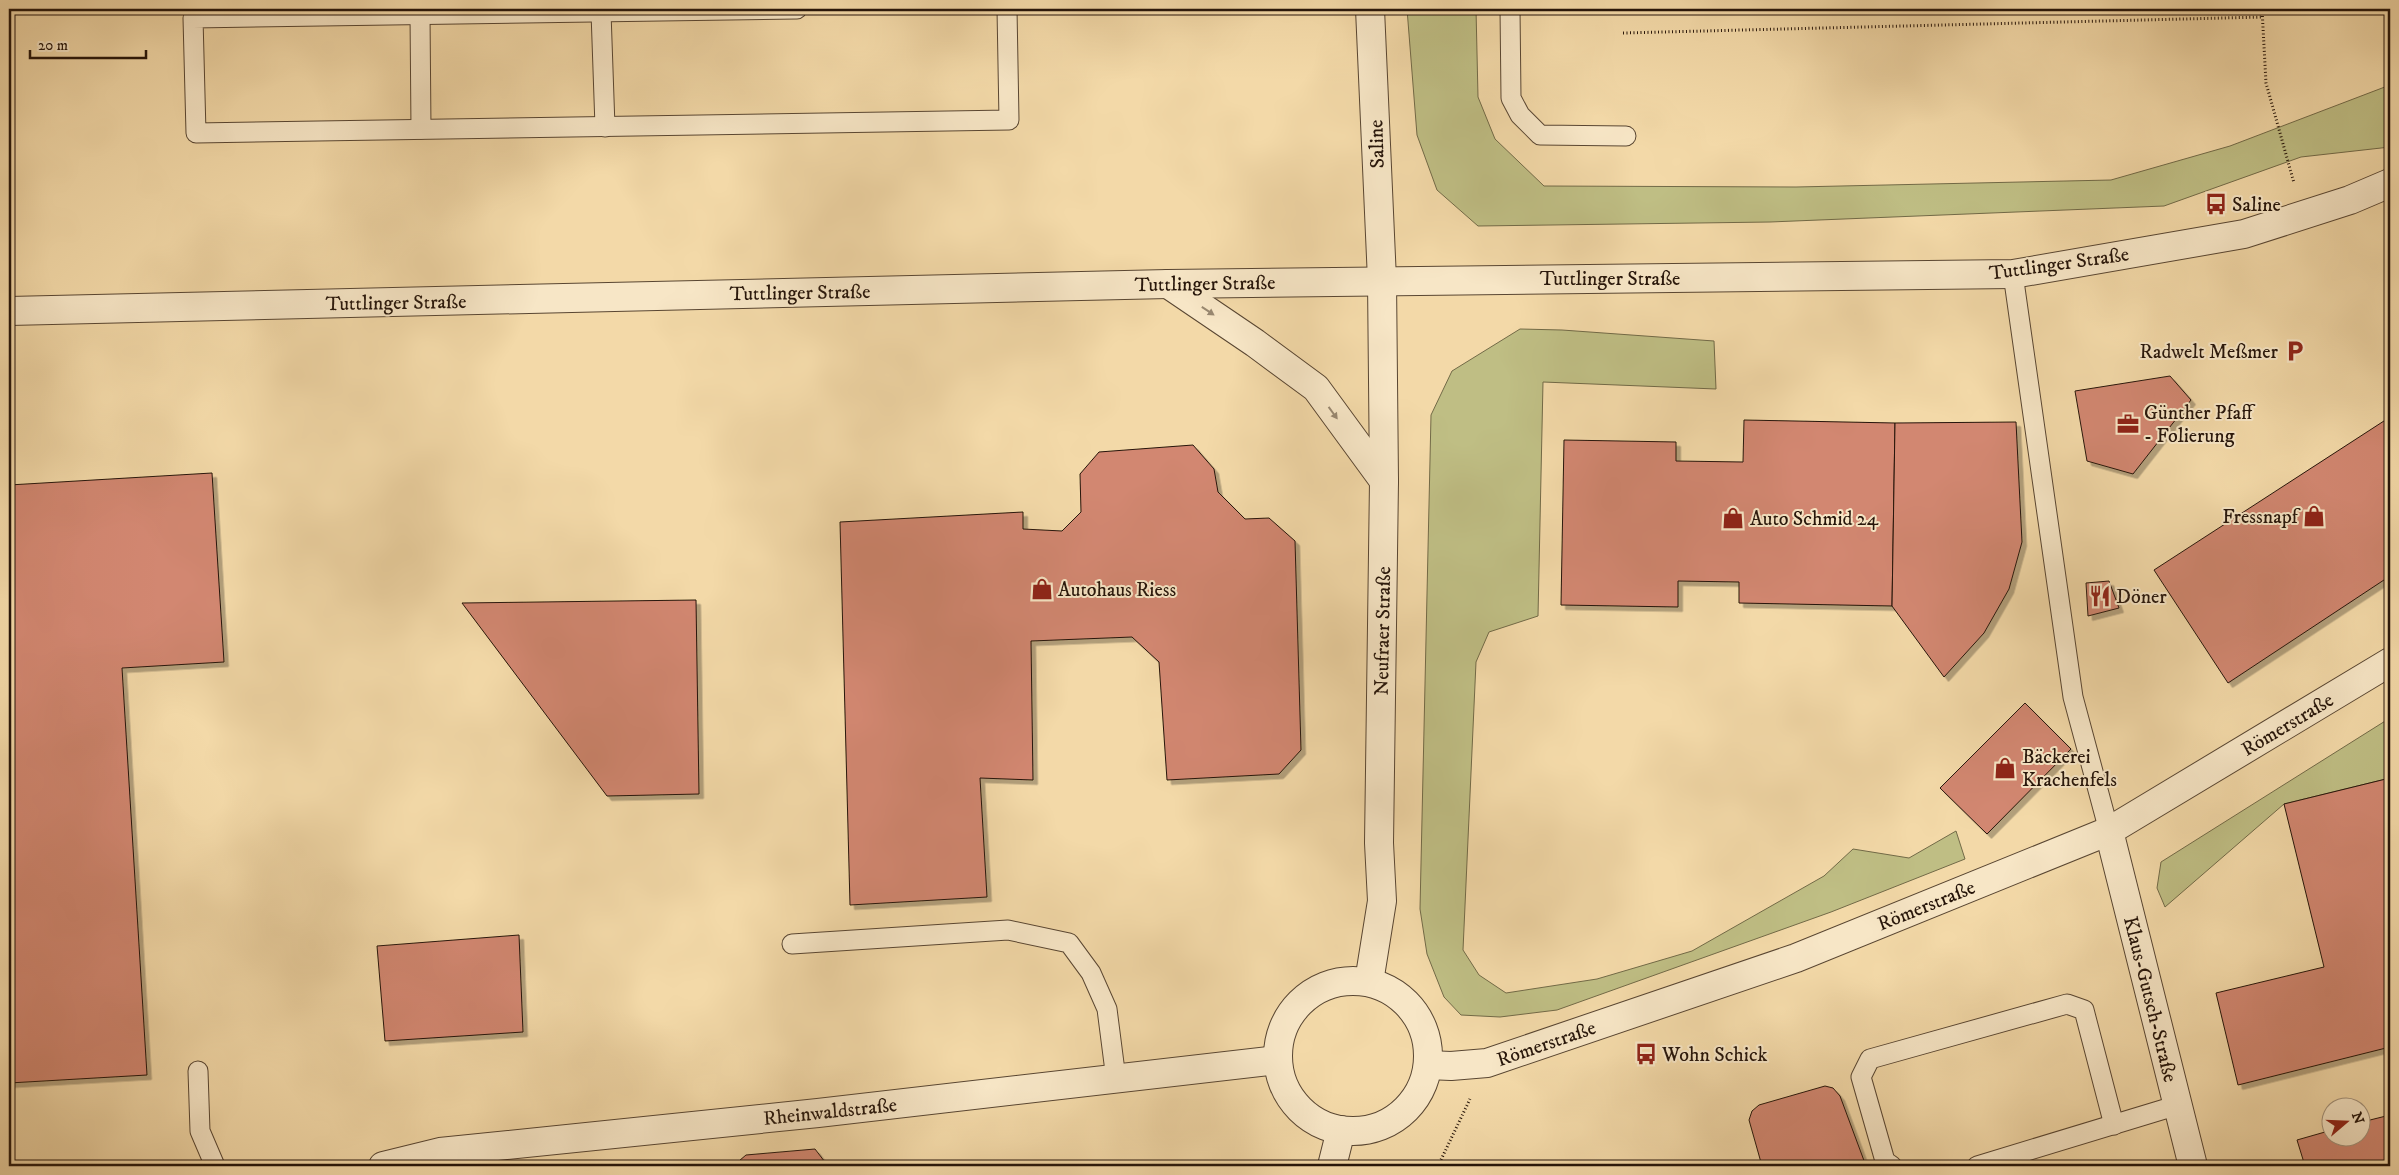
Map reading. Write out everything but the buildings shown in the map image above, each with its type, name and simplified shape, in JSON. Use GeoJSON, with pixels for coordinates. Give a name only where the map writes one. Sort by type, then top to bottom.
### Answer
{"type":"FeatureCollection","features":[{"type":"Feature","properties":{"kind":"street","name":"Saline"},"geometry":{"type":"LineString","coordinates":[[1370,9],[1382,280]]}},
{"type":"Feature","properties":{"kind":"street","name":"Tuttlinger Straße"},"geometry":{"type":"LineString","coordinates":[[9,311],[1382,280],[2014,274],[2244,234],[2350,200],[2390,184]]}},
{"type":"Feature","properties":{"kind":"street","name":"Neufraer Straße"},"geometry":{"type":"LineString","coordinates":[[1369,982],[1382,902],[1380,843],[1384,481],[1382,280]]}},
{"type":"Feature","properties":{"kind":"street"},"geometry":{"type":"LineString","coordinates":[[1168,284],[1255,342],[1316,388],[1384,481]]}},
{"type":"Feature","properties":{"kind":"street","name":"Römerstraße"},"geometry":{"type":"LineString","coordinates":[[1428,1065],[1451,1066],[1487,1063],[1796,958],[2109,831],[2390,662]]}},
{"type":"Feature","properties":{"kind":"street","name":"Klaus-Gutsch-Straße"},"geometry":{"type":"LineString","coordinates":[[2109,831],[2193,1166]]}},
{"type":"Feature","properties":{"kind":"street"},"geometry":{"type":"LineString","coordinates":[[1348,980],[1369,982],[1391,991],[1410,1007],[1425,1032],[1428,1065],[1425,1080],[1418,1094],[1397,1117],[1383,1125],[1368,1130],[1341,1130],[1314,1120],[1295,1104],[1283,1084],[1278,1060],[1281,1034],[1286,1022],[1301,1001],[1323,986],[1348,980]]}},
{"type":"Feature","properties":{"kind":"street","name":"Rheinwaldstraße"},"geometry":{"type":"LineString","coordinates":[[382,1166],[440,1152],[808,1114],[1278,1060]]}},
{"type":"Feature","properties":{"kind":"street"},"geometry":{"type":"LineString","coordinates":[[1332,1166],[1341,1130]]}},
{"type":"Feature","properties":{"kind":"lane"},"geometry":{"type":"LineString","coordinates":[[798,9],[420,15],[193,14],[196,133],[1009,120],[1007,9]]}},
{"type":"Feature","properties":{"kind":"lane"},"geometry":{"type":"LineString","coordinates":[[1510,9],[1511,98],[1520,115],[1540,135],[1626,136]]}},
{"type":"Feature","properties":{"kind":"lane"},"geometry":{"type":"LineString","coordinates":[[602,12],[605,126]]}},
{"type":"Feature","properties":{"kind":"lane"},"geometry":{"type":"LineString","coordinates":[[420,15],[421,129]]}},
{"type":"Feature","properties":{"kind":"lane"},"geometry":{"type":"LineString","coordinates":[[2014,274],[2073,697],[2109,831]]}},
{"type":"Feature","properties":{"kind":"lane"},"geometry":{"type":"LineString","coordinates":[[792,944],[1008,930],[1069,943],[1092,973],[1107,1009],[1116,1079]]}},
{"type":"Feature","properties":{"kind":"lane"},"geometry":{"type":"LineString","coordinates":[[1892,1166],[1885,1161],[1861,1077],[1870,1059],[2068,1004],[2084,1010],[2114,1124]]}},
{"type":"Feature","properties":{"kind":"lane"},"geometry":{"type":"LineString","coordinates":[[198,1071],[200,1131],[214,1166]]}},
{"type":"Feature","properties":{"kind":"lane"},"geometry":{"type":"LineString","coordinates":[[1977,1166],[2178,1106]]}},
{"type":"Feature","properties":{"kind":"path"},"geometry":{"type":"LineString","coordinates":[[2262,9],[2266,83],[2303,215]]}},
{"type":"Feature","properties":{"kind":"path"},"geometry":{"type":"LineString","coordinates":[[1623,33],[2263,17]]}},
{"type":"Feature","properties":{"kind":"path"},"geometry":{"type":"LineString","coordinates":[[1438,1166],[1487,1063]]}},
{"type":"Feature","properties":{"kind":"shaded area"},"geometry":{"type":"Polygon","coordinates":[[[1407,9],[1476,9],[1478,97],[1495,139],[1544,186],[1796,187],[2111,180],[2230,146],[2390,85],[2390,147],[2301,157],[2164,206],[1770,222],[1478,226],[1437,190],[1417,135],[1407,9]]]}},
{"type":"Feature","properties":{"kind":"shaded area"},"geometry":{"type":"Polygon","coordinates":[[[1520,329],[1562,330],[1714,341],[1716,389],[1543,382],[1538,616],[1489,632],[1476,662],[1463,950],[1479,975],[1506,993],[1597,979],[1692,951],[1824,876],[1853,849],[1909,858],[1956,831],[1965,859],[1831,912],[1557,1010],[1500,1017],[1461,1015],[1444,997],[1427,954],[1420,909],[1431,415],[1452,371],[1520,329]]]}},
{"type":"Feature","properties":{"kind":"shaded area"},"geometry":{"type":"Polygon","coordinates":[[[2390,718],[2390,778],[2284,804],[2165,907],[2157,888],[2161,862],[2390,718]]]}},
{"type":"Feature","properties":{"kind":"place","name":"Saline"},"geometry":{"type":"Point","coordinates":[2216,204]}},
{"type":"Feature","properties":{"kind":"place","name":"Radwelt Meßmer"},"geometry":{"type":"Point","coordinates":[2295,351]}},
{"type":"Feature","properties":{"kind":"place","name":"Günther Pfaff - Folierung"},"geometry":{"type":"Point","coordinates":[2128,424]}},
{"type":"Feature","properties":{"kind":"place","name":"Fressnapf"},"geometry":{"type":"Point","coordinates":[2314,516]}},
{"type":"Feature","properties":{"kind":"place","name":"Auto Schmid 24"},"geometry":{"type":"Point","coordinates":[1733,518]}},
{"type":"Feature","properties":{"kind":"place","name":"Autohaus Riess"},"geometry":{"type":"Point","coordinates":[1042,589]}},
{"type":"Feature","properties":{"kind":"place","name":"Döner"},"geometry":{"type":"Point","coordinates":[2100,596]}},
{"type":"Feature","properties":{"kind":"place","name":"Bäckerei Krachenfels"},"geometry":{"type":"Point","coordinates":[2005,768]}},
{"type":"Feature","properties":{"kind":"place","name":"Wohn Schick"},"geometry":{"type":"Point","coordinates":[1646,1054]}}]}
